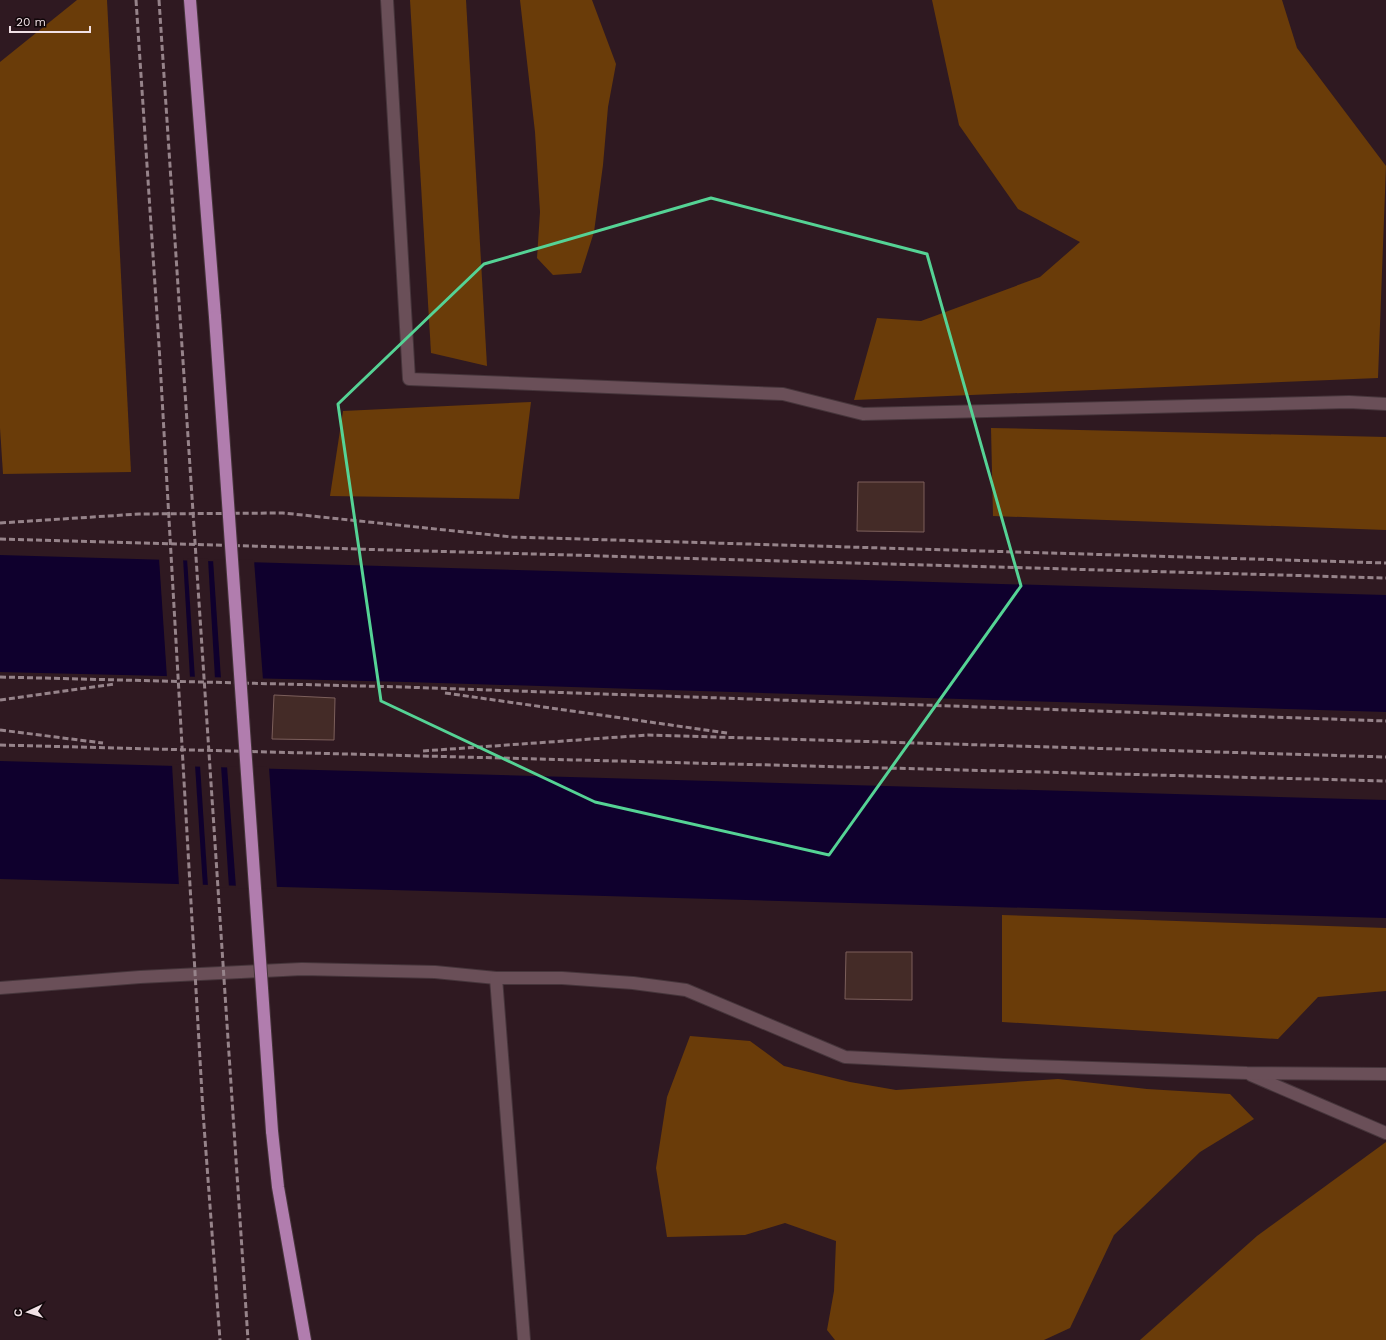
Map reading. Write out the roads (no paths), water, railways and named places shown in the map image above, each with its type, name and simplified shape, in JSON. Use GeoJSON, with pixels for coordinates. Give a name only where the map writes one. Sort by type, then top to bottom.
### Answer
{"type":"FeatureCollection","features":[{"type":"Feature","properties":{"kind":"main road"},"geometry":{"type":"LineString","coordinates":[[190,0],[215,316],[272,1131],[278,1187],[305,1340]]}},
{"type":"Feature","properties":{"kind":"lane"},"geometry":{"type":"LineString","coordinates":[[387,0],[409,379],[783,394],[863,414],[1348,402],[1386,404]]}},
{"type":"Feature","properties":{"kind":"lane"},"geometry":{"type":"LineString","coordinates":[[0,988],[302,968],[434,972],[496,978],[562,978],[686,990],[845,1057],[1004,1065],[1246,1073],[1386,1074]]}},
{"type":"Feature","properties":{"kind":"lane"},"geometry":{"type":"LineString","coordinates":[[496,978],[524,1340]]}},
{"type":"Feature","properties":{"kind":"lane"},"geometry":{"type":"LineString","coordinates":[[1246,1073],[1386,1133]]}},
{"type":"Feature","properties":{"kind":"railway"},"geometry":{"type":"LineString","coordinates":[[136,0],[159,345],[203,1112],[220,1340]]}},
{"type":"Feature","properties":{"kind":"railway"},"geometry":{"type":"LineString","coordinates":[[159,0],[248,1340]]}},
{"type":"Feature","properties":{"kind":"railway"},"geometry":{"type":"LineString","coordinates":[[0,523],[139,514],[283,513],[512,537],[1386,563]]}},
{"type":"Feature","properties":{"kind":"railway"},"geometry":{"type":"LineString","coordinates":[[0,539],[1386,578]]}},
{"type":"Feature","properties":{"kind":"railway"},"geometry":{"type":"LineString","coordinates":[[0,677],[402,687],[1386,721]]}},
{"type":"Feature","properties":{"kind":"railway"},"geometry":{"type":"LineString","coordinates":[[0,700],[115,684]]}},
{"type":"Feature","properties":{"kind":"railway"},"geometry":{"type":"LineString","coordinates":[[445,693],[727,733]]}},
{"type":"Feature","properties":{"kind":"railway"},"geometry":{"type":"LineString","coordinates":[[0,730],[103,743]]}},
{"type":"Feature","properties":{"kind":"railway"},"geometry":{"type":"LineString","coordinates":[[423,751],[648,735],[1386,757]]}},
{"type":"Feature","properties":{"kind":"railway"},"geometry":{"type":"LineString","coordinates":[[0,745],[1386,781]]}}]}
